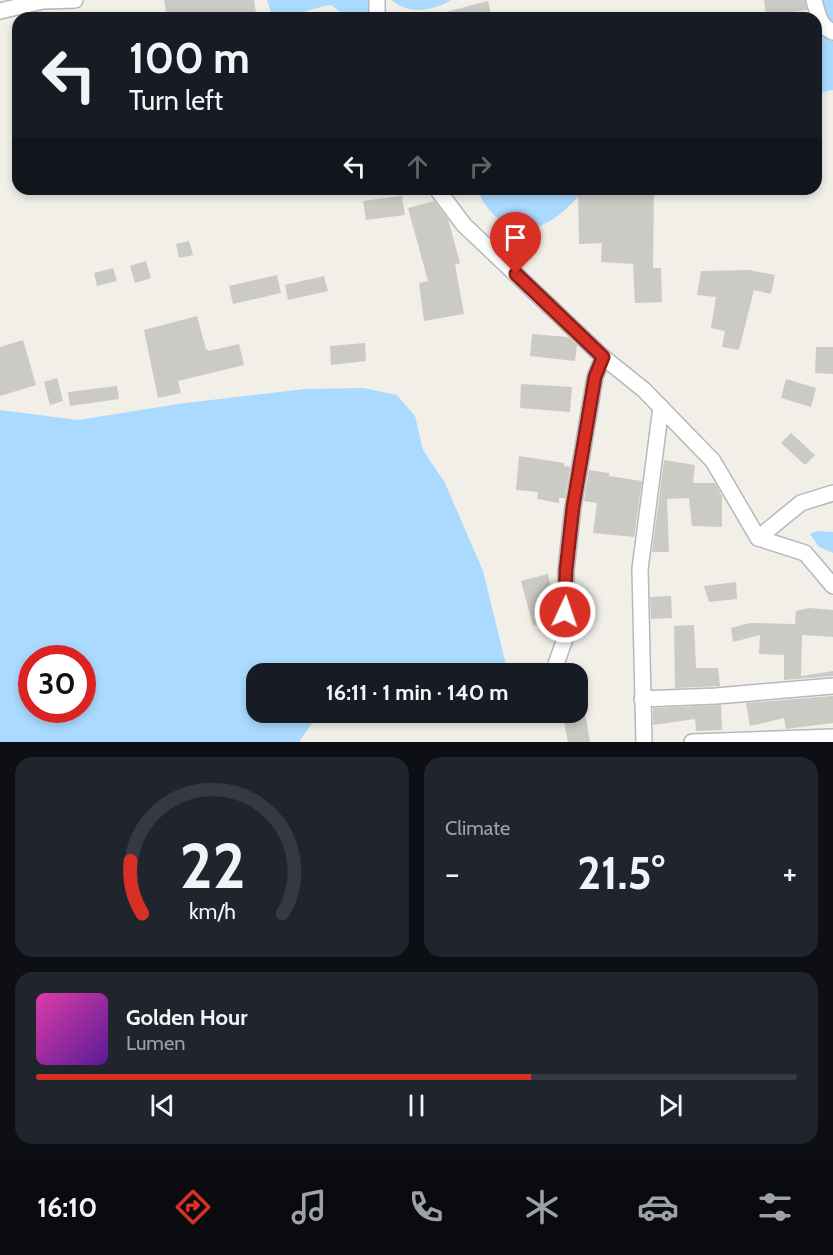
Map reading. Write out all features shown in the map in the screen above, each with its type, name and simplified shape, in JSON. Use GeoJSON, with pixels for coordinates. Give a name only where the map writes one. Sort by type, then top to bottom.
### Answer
{"type":"FeatureCollection","features":[{"type":"Feature","properties":{"kind":"street"},"geometry":{"type":"LineString","coordinates":[[0,11],[43,2],[75,0]]}},
{"type":"Feature","properties":{"kind":"street"},"geometry":{"type":"LineString","coordinates":[[822,22],[824,27],[833,32]]}},
{"type":"Feature","properties":{"kind":"street"},"geometry":{"type":"LineString","coordinates":[[442,195],[464,225],[603,357],[661,407],[713,461],[758,538],[805,553],[833,586]]}},
{"type":"Feature","properties":{"kind":"street"},"geometry":{"type":"LineString","coordinates":[[556,663],[567,633],[566,570],[573,507],[595,377],[603,357]]}},
{"type":"Feature","properties":{"kind":"street"},"geometry":{"type":"LineString","coordinates":[[645,742],[640,569],[661,407]]}},
{"type":"Feature","properties":{"kind":"street"},"geometry":{"type":"LineString","coordinates":[[758,538],[801,503],[833,494]]}},
{"type":"Feature","properties":{"kind":"street"},"geometry":{"type":"LineString","coordinates":[[642,699],[716,696],[833,686]]}},
{"type":"Feature","properties":{"kind":"street"},"geometry":{"type":"LineString","coordinates":[[692,742],[833,737]]}},
{"type":"Feature","properties":{"kind":"water"},"geometry":{"type":"Polygon","coordinates":[[[267,0],[373,0],[367,12],[341,12],[331,5],[301,12],[271,12],[267,0]]]}},
{"type":"Feature","properties":{"kind":"water"},"geometry":{"type":"Polygon","coordinates":[[[392,0],[451,0],[437,7],[421,10],[405,8],[392,0]]]}},
{"type":"Feature","properties":{"kind":"water"},"geometry":{"type":"Polygon","coordinates":[[[820,0],[833,0],[833,28],[832,28],[820,0]]]}},
{"type":"Feature","properties":{"kind":"water"},"geometry":{"type":"Polygon","coordinates":[[[822,33],[833,35],[833,90],[822,92],[822,33]]]}},
{"type":"Feature","properties":{"kind":"water"},"geometry":{"type":"Polygon","coordinates":[[[481,195],[579,195],[555,218],[531,229],[519,229],[507,225],[495,216],[481,195]]]}},
{"type":"Feature","properties":{"kind":"water"},"geometry":{"type":"Polygon","coordinates":[[[364,388],[397,395],[415,416],[423,450],[445,483],[483,571],[506,663],[246,663],[246,723],[312,723],[299,742],[0,742],[0,410],[78,420],[185,403],[305,389],[364,388]]]}},
{"type":"Feature","properties":{"kind":"water"},"geometry":{"type":"Polygon","coordinates":[[[817,531],[833,532],[833,553],[819,547],[810,534],[817,531]]]}},
{"type":"Feature","properties":{"kind":"building"},"geometry":{"type":"Polygon","coordinates":[[[164,0],[254,0],[256,12],[166,12],[164,0]]]}},
{"type":"Feature","properties":{"kind":"building"},"geometry":{"type":"Polygon","coordinates":[[[764,0],[805,0],[807,10],[793,12],[766,12],[764,0]]]}},
{"type":"Feature","properties":{"kind":"building"},"geometry":{"type":"Polygon","coordinates":[[[488,1],[491,12],[446,12],[488,1]]]}},
{"type":"Feature","properties":{"kind":"building"},"geometry":{"type":"Polygon","coordinates":[[[578,195],[654,195],[653,268],[661,268],[662,302],[635,303],[633,264],[601,262],[602,243],[579,244],[578,195]]]}},
{"type":"Feature","properties":{"kind":"building"},"geometry":{"type":"Polygon","coordinates":[[[402,196],[405,215],[366,220],[363,201],[402,196]]]}},
{"type":"Feature","properties":{"kind":"building"},"geometry":{"type":"Polygon","coordinates":[[[434,201],[448,219],[460,263],[455,265],[464,314],[424,321],[419,283],[428,281],[408,208],[434,201]]]}},
{"type":"Feature","properties":{"kind":"building"},"geometry":{"type":"Polygon","coordinates":[[[189,241],[193,255],[179,258],[176,244],[189,241]]]}},
{"type":"Feature","properties":{"kind":"building"},"geometry":{"type":"Polygon","coordinates":[[[146,261],[151,278],[135,283],[130,266],[146,261]]]}},
{"type":"Feature","properties":{"kind":"building"},"geometry":{"type":"Polygon","coordinates":[[[113,268],[117,281],[97,286],[94,273],[113,268]]]}},
{"type":"Feature","properties":{"kind":"building"},"geometry":{"type":"Polygon","coordinates":[[[749,270],[775,275],[771,294],[754,290],[739,350],[722,347],[725,331],[711,328],[716,297],[697,295],[701,271],[749,270]]]}},
{"type":"Feature","properties":{"kind":"building"},"geometry":{"type":"Polygon","coordinates":[[[277,275],[281,293],[233,304],[229,286],[277,275]]]}},
{"type":"Feature","properties":{"kind":"building"},"geometry":{"type":"Polygon","coordinates":[[[324,276],[328,291],[288,300],[285,285],[324,276]]]}},
{"type":"Feature","properties":{"kind":"building"},"geometry":{"type":"Polygon","coordinates":[[[197,316],[206,349],[209,351],[239,344],[244,365],[178,381],[181,393],[158,398],[144,330],[197,316]]]}},
{"type":"Feature","properties":{"kind":"building"},"geometry":{"type":"Polygon","coordinates":[[[532,334],[568,337],[577,345],[575,361],[530,356],[532,334]]]}},
{"type":"Feature","properties":{"kind":"building"},"geometry":{"type":"Polygon","coordinates":[[[23,340],[36,385],[0,396],[0,347],[23,340]]]}},
{"type":"Feature","properties":{"kind":"building"},"geometry":{"type":"Polygon","coordinates":[[[365,343],[366,361],[331,365],[330,346],[365,343]]]}},
{"type":"Feature","properties":{"kind":"building"},"geometry":{"type":"Polygon","coordinates":[[[816,347],[833,347],[833,374],[815,373],[816,347]]]}},
{"type":"Feature","properties":{"kind":"building"},"geometry":{"type":"Polygon","coordinates":[[[57,378],[63,401],[50,405],[44,382],[57,378]]]}},
{"type":"Feature","properties":{"kind":"building"},"geometry":{"type":"Polygon","coordinates":[[[786,379],[816,388],[811,407],[781,398],[786,379]]]}},
{"type":"Feature","properties":{"kind":"building"},"geometry":{"type":"Polygon","coordinates":[[[521,384],[572,387],[570,412],[520,408],[521,384]]]}},
{"type":"Feature","properties":{"kind":"building"},"geometry":{"type":"Polygon","coordinates":[[[117,386],[119,399],[70,406],[68,392],[117,386]]]}},
{"type":"Feature","properties":{"kind":"building"},"geometry":{"type":"Polygon","coordinates":[[[791,433],[815,455],[805,465],[781,443],[791,433]]]}},
{"type":"Feature","properties":{"kind":"building"},"geometry":{"type":"Polygon","coordinates":[[[519,456],[564,463],[564,466],[570,467],[565,498],[559,498],[559,503],[537,499],[538,492],[516,490],[519,456]]]}},
{"type":"Feature","properties":{"kind":"building"},"geometry":{"type":"Polygon","coordinates":[[[664,460],[695,465],[693,483],[715,483],[722,496],[722,527],[692,526],[689,498],[667,499],[669,552],[652,552],[664,460]]]}},
{"type":"Feature","properties":{"kind":"building"},"geometry":{"type":"Polygon","coordinates":[[[589,470],[609,473],[609,476],[642,481],[634,537],[593,533],[597,503],[584,501],[589,470]]]}},
{"type":"Feature","properties":{"kind":"building"},"geometry":{"type":"Polygon","coordinates":[[[548,574],[557,619],[533,626],[521,581],[548,574]]]}},
{"type":"Feature","properties":{"kind":"building"},"geometry":{"type":"Polygon","coordinates":[[[736,582],[737,599],[709,602],[704,586],[736,582]]]}},
{"type":"Feature","properties":{"kind":"building"},"geometry":{"type":"Polygon","coordinates":[[[671,596],[672,618],[651,619],[650,597],[671,596]]]}},
{"type":"Feature","properties":{"kind":"building"},"geometry":{"type":"Polygon","coordinates":[[[809,608],[833,610],[833,637],[802,635],[801,676],[833,671],[833,676],[784,680],[784,655],[759,654],[760,635],[733,642],[731,628],[750,623],[795,624],[796,611],[809,608]]]}},
{"type":"Feature","properties":{"kind":"building"},"geometry":{"type":"Polygon","coordinates":[[[694,625],[696,668],[718,668],[720,686],[675,688],[674,626],[694,625]]]}},
{"type":"Feature","properties":{"kind":"building"},"geometry":{"type":"Polygon","coordinates":[[[833,696],[833,723],[786,729],[784,718],[750,726],[746,703],[833,696]]]}},
{"type":"Feature","properties":{"kind":"building"},"geometry":{"type":"Polygon","coordinates":[[[721,705],[722,730],[696,731],[695,719],[653,725],[653,708],[721,705]]]}},
{"type":"Feature","properties":{"kind":"building"},"geometry":{"type":"Polygon","coordinates":[[[564,723],[587,723],[590,742],[568,742],[564,723]]]}},
{"type":"Feature","properties":{"kind":"route"},"geometry":{"type":"LineString","coordinates":[[516,274],[603,357],[595,377],[573,507],[566,570],[565,612]]}}]}
